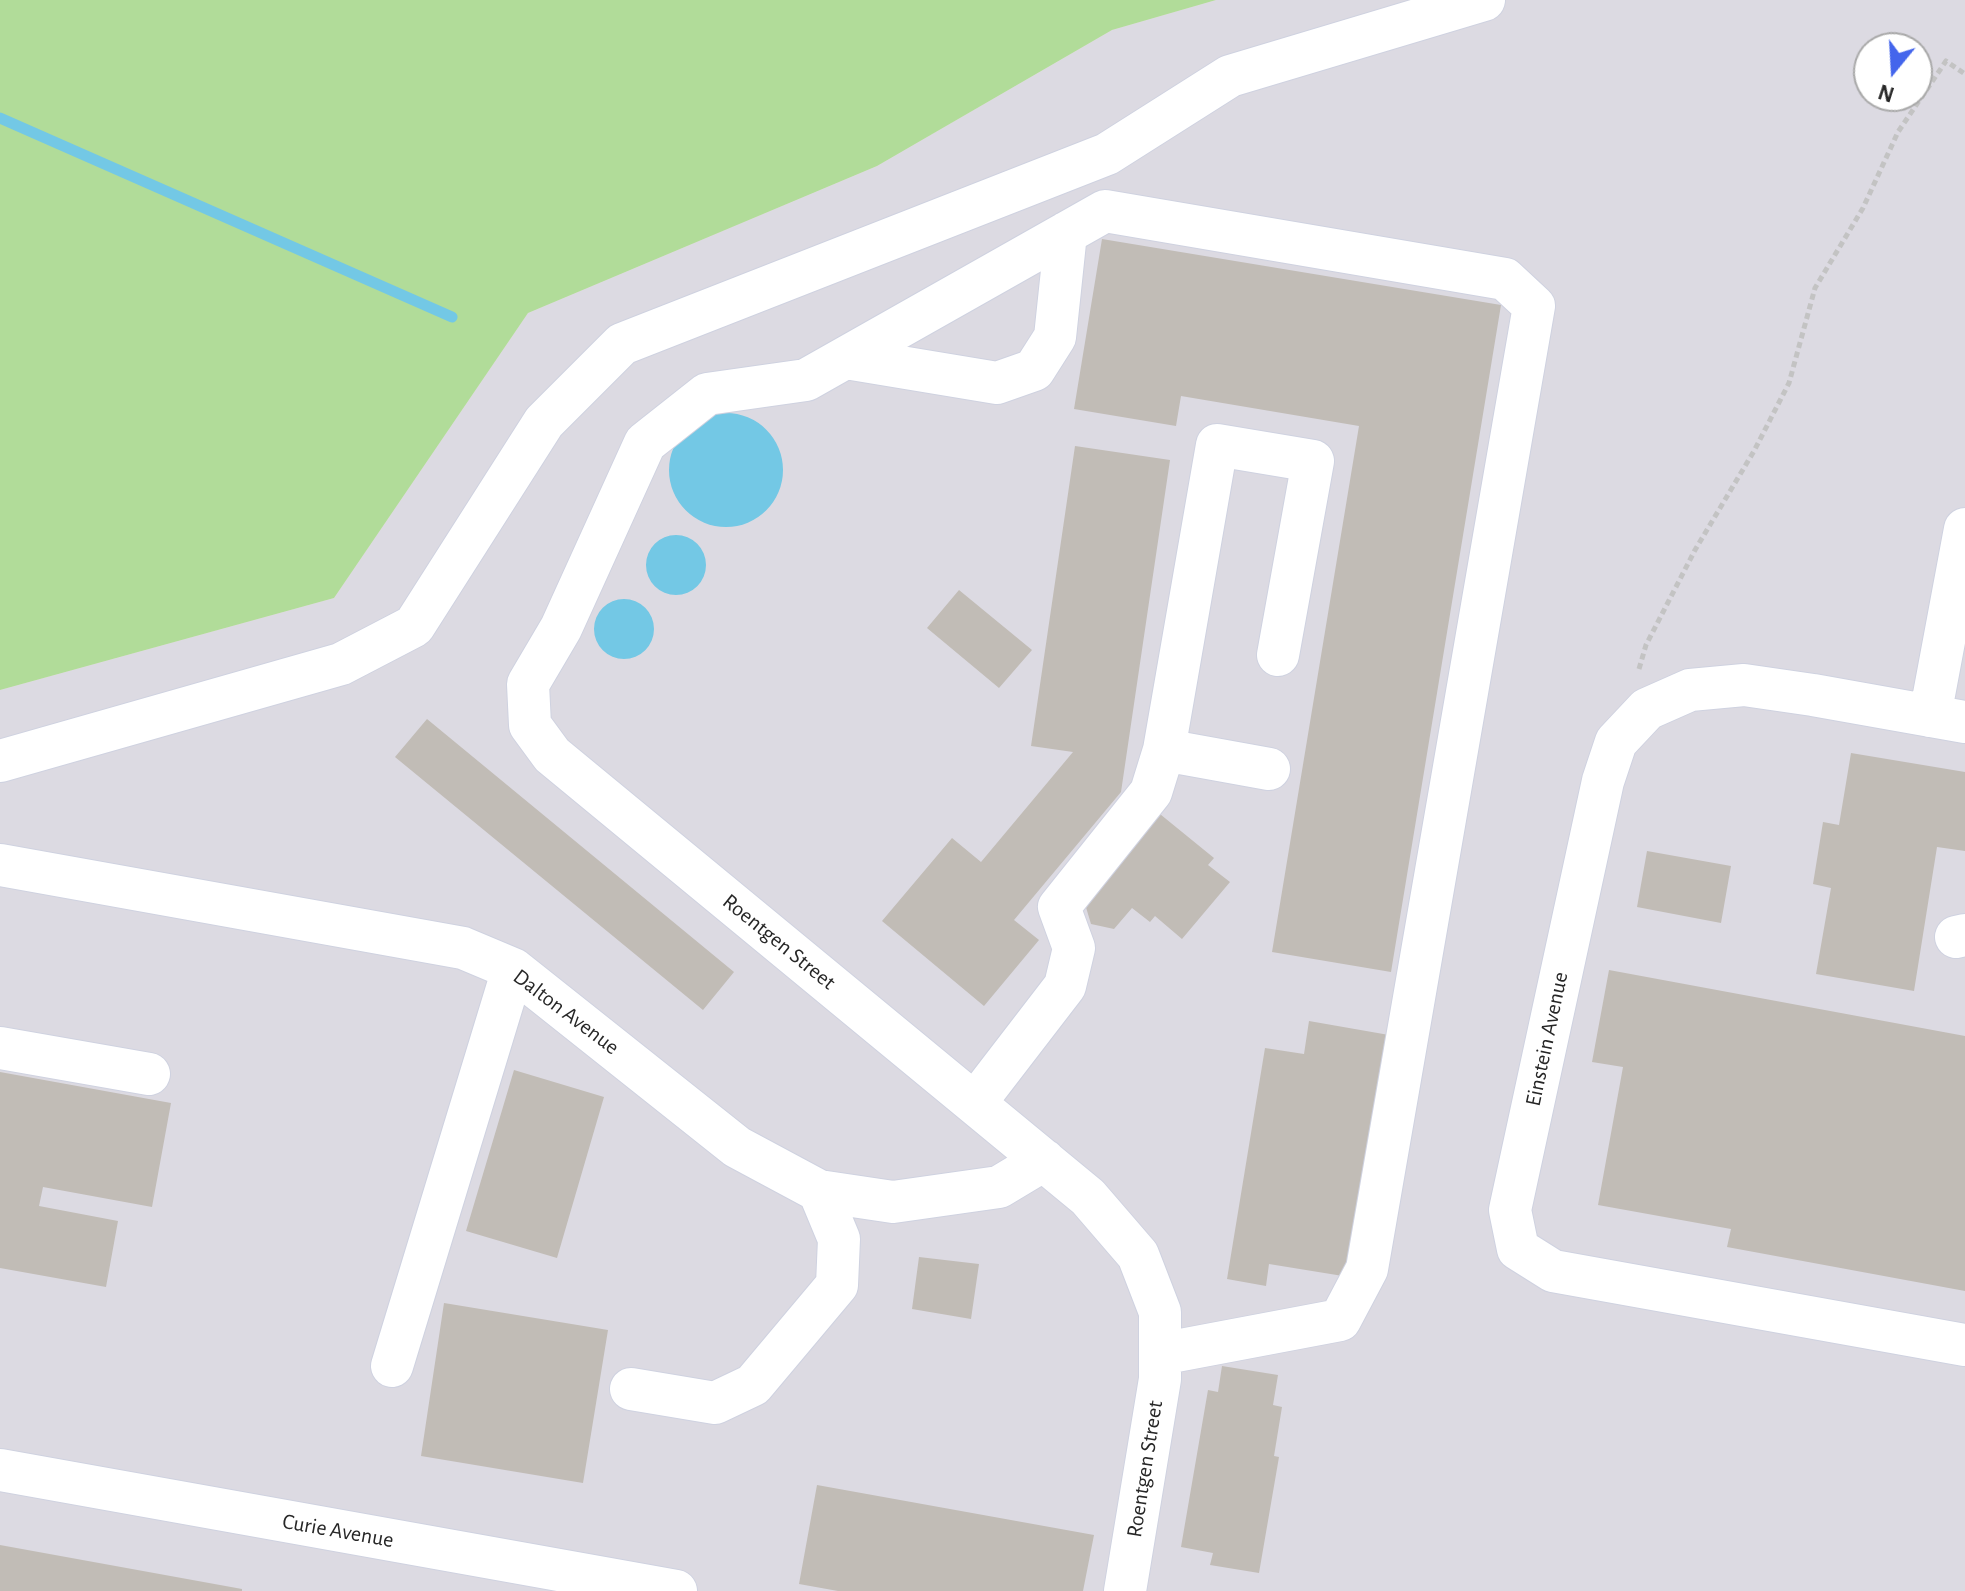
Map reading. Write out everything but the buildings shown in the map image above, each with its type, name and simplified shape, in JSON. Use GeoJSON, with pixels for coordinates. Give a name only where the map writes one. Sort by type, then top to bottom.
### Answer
{"type":"FeatureCollection","features":[{"type":"Feature","properties":{"kind":"lane"},"geometry":{"type":"LineString","coordinates":[[0,761],[341,664],[414,626],[544,422],[622,344],[1107,154],[1230,76],[1484,0]]}},
{"type":"Feature","properties":{"kind":"lane"},"geometry":{"type":"LineString","coordinates":[[846,358],[1105,211],[1505,279],[1534,306],[1367,1269],[1340,1320],[1160,1354]]}},
{"type":"Feature","properties":{"kind":"lane"},"geometry":{"type":"LineString","coordinates":[[846,358],[997,383],[1034,370],[1055,337],[1066,233]]}},
{"type":"Feature","properties":{"kind":"lane","name":"Roentgen Street"},"geometry":{"type":"LineString","coordinates":[[846,358],[806,380],[707,394],[645,443],[561,628],[528,684],[530,725],[552,755],[1088,1197],[1138,1255],[1160,1312],[1160,1379],[1125,1591]]}},
{"type":"Feature","properties":{"kind":"lane"},"geometry":{"type":"LineString","coordinates":[[975,1103],[1065,986],[1074,948],[1059,907],[1151,792],[1164,750],[1217,445],[1313,461],[1278,655]]}},
{"type":"Feature","properties":{"kind":"lane"},"geometry":{"type":"LineString","coordinates":[[1948,719],[1965,529]]}},
{"type":"Feature","properties":{"kind":"lane","name":"Einstein Avenue"},"geometry":{"type":"LineString","coordinates":[[1948,719],[1744,685],[1690,690],[1647,709],[1616,742],[1603,781],[1510,1210],[1518,1249],[1553,1271],[1965,1345]]}},
{"type":"Feature","properties":{"kind":"lane"},"geometry":{"type":"LineString","coordinates":[[1164,750],[1269,769]]}},
{"type":"Feature","properties":{"kind":"lane","name":"Dalton Avenue"},"geometry":{"type":"LineString","coordinates":[[0,865],[463,948],[513,969],[737,1147],[819,1191],[893,1202],[999,1187],[1044,1160]]}},
{"type":"Feature","properties":{"kind":"lane"},"geometry":{"type":"LineString","coordinates":[[392,1366],[513,969]]}},
{"type":"Feature","properties":{"kind":"lane"},"geometry":{"type":"LineString","coordinates":[[0,1048],[149,1074]]}},
{"type":"Feature","properties":{"kind":"lane"},"geometry":{"type":"LineString","coordinates":[[631,1389],[715,1403],[753,1385],[837,1285],[839,1239],[819,1191]]}},
{"type":"Feature","properties":{"kind":"lane","name":"Curie Avenue"},"geometry":{"type":"LineString","coordinates":[[0,1470],[514,1577],[676,1591]]}},
{"type":"Feature","properties":{"kind":"path"},"geometry":{"type":"LineString","coordinates":[[1638,673],[1646,645],[1695,550],[1754,451],[1789,383],[1815,288],[1863,208],[1898,132],[1946,61],[1965,74]]}},
{"type":"Feature","properties":{"kind":"shaded area"},"geometry":{"type":"Polygon","coordinates":[[[1216,0],[1965,0],[1965,1591],[0,1591],[0,690],[334,598],[528,313],[877,166],[1112,30],[1216,0]]]}},
{"type":"Feature","properties":{"kind":"green space"},"geometry":{"type":"Polygon","coordinates":[[[0,0],[1216,0],[1112,30],[877,166],[528,313],[334,598],[0,690],[0,0]]]}},
{"type":"Feature","properties":{"kind":"water"},"geometry":{"type":"Polygon","coordinates":[[[726,413],[748,418],[766,430],[778,448],[783,470],[778,492],[766,510],[748,522],[726,527],[704,522],[686,510],[674,492],[669,470],[674,448],[686,430],[704,418],[726,413]]]}},
{"type":"Feature","properties":{"kind":"water"},"geometry":{"type":"Polygon","coordinates":[[[676,535],[698,543],[706,565],[698,587],[676,595],[654,587],[646,565],[654,543],[676,535]]]}},
{"type":"Feature","properties":{"kind":"water"},"geometry":{"type":"Polygon","coordinates":[[[624,599],[636,601],[645,608],[652,617],[652,641],[645,650],[636,657],[624,659],[612,657],[603,650],[596,641],[594,629],[596,617],[603,608],[612,601],[624,599]]]}},
{"type":"Feature","properties":{"kind":"waterway"},"geometry":{"type":"LineString","coordinates":[[0,118],[452,317]]}}]}
